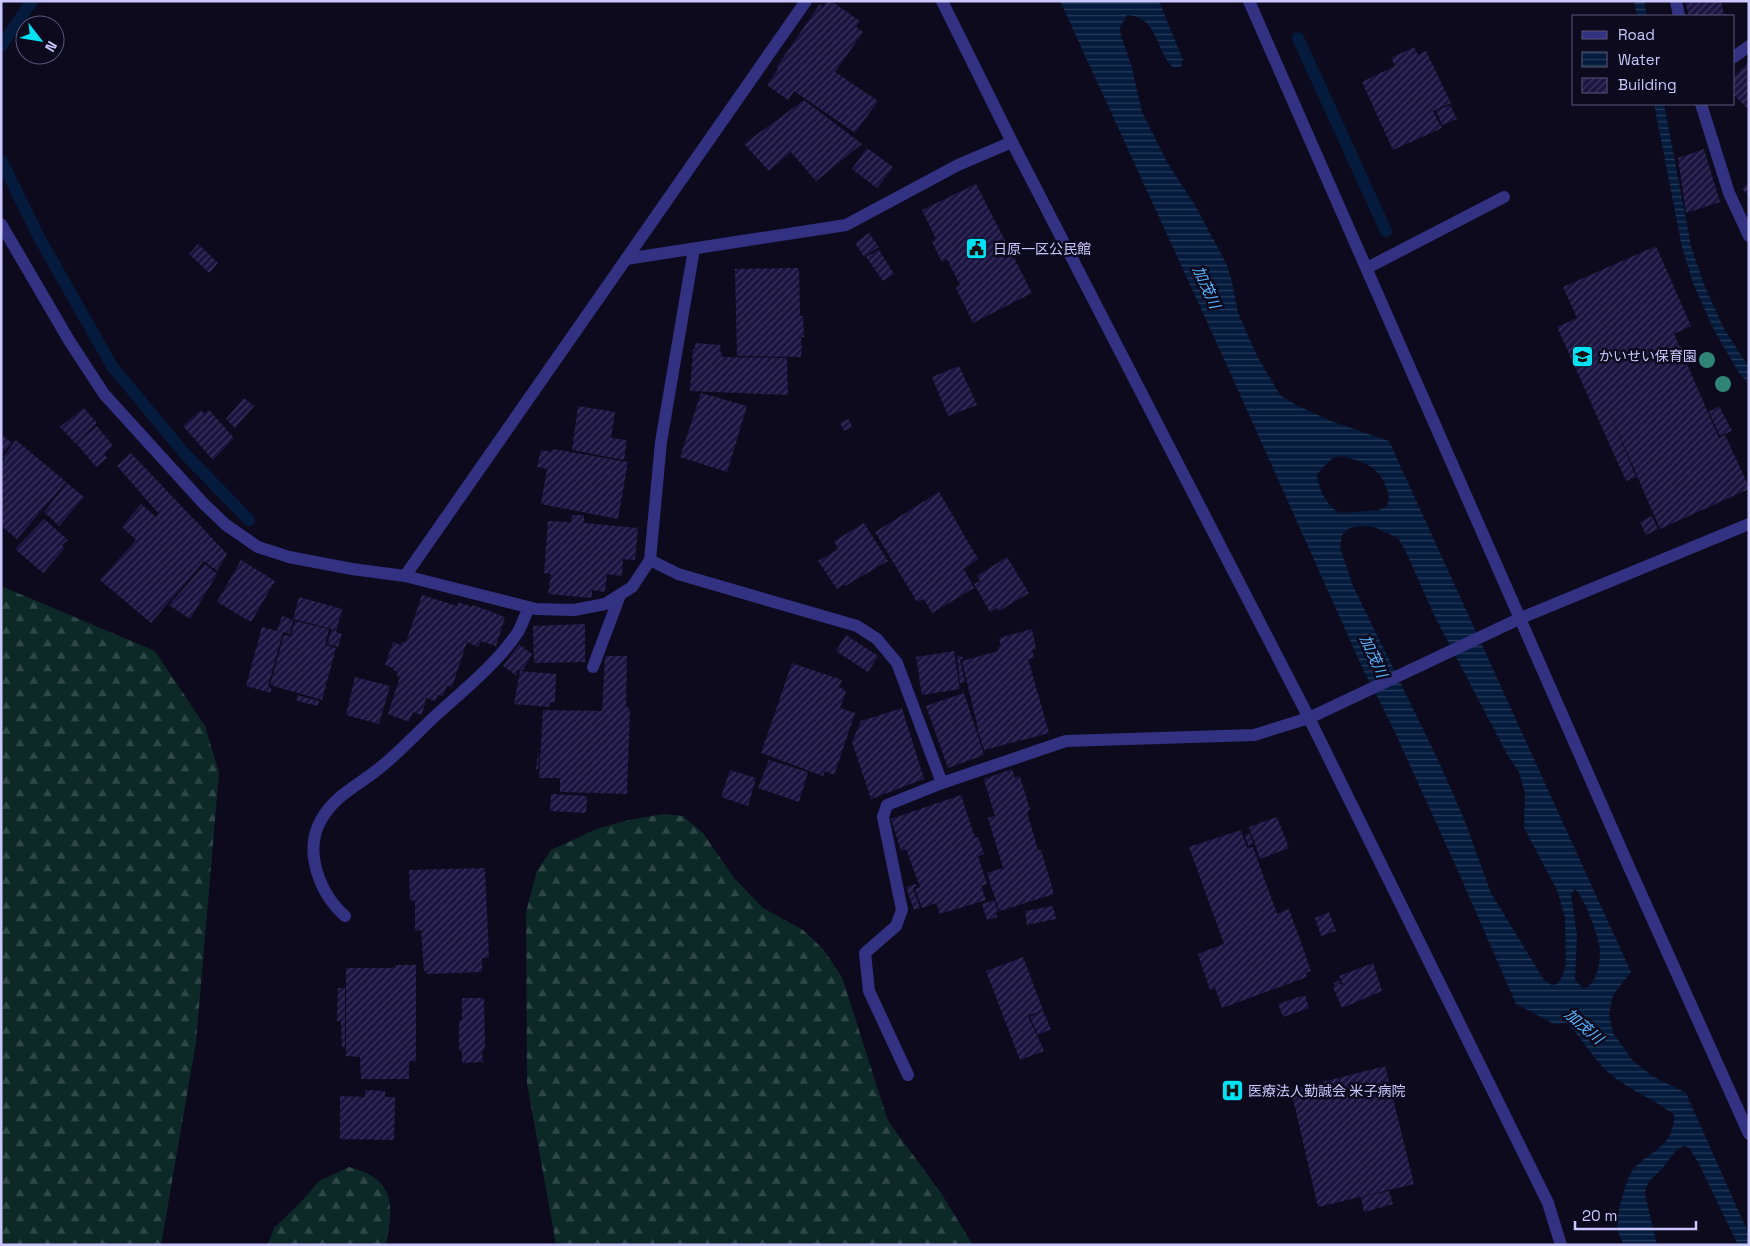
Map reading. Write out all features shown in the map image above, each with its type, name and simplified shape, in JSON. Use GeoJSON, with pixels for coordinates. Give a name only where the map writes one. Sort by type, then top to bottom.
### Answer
{"type":"FeatureCollection","features":[{"type":"Feature","properties":{"kind":"street"},"geometry":{"type":"LineString","coordinates":[[405,576],[806,1]]}},
{"type":"Feature","properties":{"kind":"street"},"geometry":{"type":"LineString","coordinates":[[942,1],[1012,142],[1309,718],[1548,1203],[1561,1245]]}},
{"type":"Feature","properties":{"kind":"street"},"geometry":{"type":"LineString","coordinates":[[1676,1],[1679,15]]}},
{"type":"Feature","properties":{"kind":"street"},"geometry":{"type":"LineString","coordinates":[[1253,3],[1367,268],[1749,1134]]}},
{"type":"Feature","properties":{"kind":"street"},"geometry":{"type":"LineString","coordinates":[[1735,56],[1749,46]]}},
{"type":"Feature","properties":{"kind":"street"},"geometry":{"type":"LineString","coordinates":[[1701,105],[1729,193],[1749,236]]}},
{"type":"Feature","properties":{"kind":"street"},"geometry":{"type":"LineString","coordinates":[[626,259],[846,225],[958,164],[1012,142]]}},
{"type":"Feature","properties":{"kind":"street"},"geometry":{"type":"LineString","coordinates":[[1367,268],[1504,196]]}},
{"type":"Feature","properties":{"kind":"street"},"geometry":{"type":"LineString","coordinates":[[1,224],[70,342],[104,394],[203,503],[226,525],[258,547],[289,557],[352,569],[405,576],[536,610],[574,610],[605,604],[632,587],[650,560],[660,442],[694,249]]}},
{"type":"Feature","properties":{"kind":"street"},"geometry":{"type":"LineString","coordinates":[[908,1075],[868,991],[864,953],[896,926],[902,910],[883,817],[887,805],[942,783],[1066,741],[1254,735],[1309,718],[1521,618],[1749,524]]}},
{"type":"Feature","properties":{"kind":"street"},"geometry":{"type":"LineString","coordinates":[[650,560],[678,574],[857,626],[877,639],[897,663],[942,783]]}},
{"type":"Feature","properties":{"kind":"street"},"geometry":{"type":"LineString","coordinates":[[593,667],[620,595]]}},
{"type":"Feature","properties":{"kind":"street"},"geometry":{"type":"LineString","coordinates":[[345,916],[334,907],[321,884],[314,852],[315,834],[321,820],[338,798],[378,770],[494,661],[518,632],[529,608]]}},
{"type":"Feature","properties":{"kind":"green space"},"geometry":{"type":"Polygon","coordinates":[[[1,586],[155,651],[205,726],[219,773],[196,1042],[161,1245],[1,1245],[1,586]]]}},
{"type":"Feature","properties":{"kind":"green space"},"geometry":{"type":"Polygon","coordinates":[[[664,814],[683,816],[703,833],[734,878],[763,908],[803,930],[823,949],[842,977],[888,1121],[941,1193],[973,1245],[556,1245],[527,1083],[526,912],[537,871],[551,850],[599,828],[633,819],[664,814]]]}},
{"type":"Feature","properties":{"kind":"green space"},"geometry":{"type":"Polygon","coordinates":[[[349,1167],[366,1173],[377,1180],[384,1187],[388,1195],[390,1214],[386,1245],[268,1245],[274,1228],[301,1202],[319,1181],[349,1167]]]}},
{"type":"Feature","properties":{"kind":"water","name":"加茂川"},"geometry":{"type":"Polygon","coordinates":[[[1060,1],[1159,1],[1183,60],[1181,67],[1174,68],[1163,53],[1151,28],[1137,17],[1127,15],[1120,28],[1121,36],[1131,64],[1142,112],[1167,162],[1196,207],[1226,263],[1238,313],[1257,356],[1280,395],[1296,405],[1331,421],[1389,441],[1631,972],[1613,995],[1609,1014],[1613,1033],[1633,1061],[1654,1077],[1686,1093],[1749,1235],[1749,1245],[1738,1245],[1699,1164],[1690,1149],[1685,1146],[1678,1149],[1647,1185],[1645,1194],[1657,1245],[1624,1245],[1618,1231],[1617,1221],[1628,1179],[1631,1172],[1641,1161],[1662,1146],[1667,1140],[1671,1133],[1674,1115],[1609,1073],[1566,1023],[1554,1024],[1516,1004],[1458,871],[1393,728],[1363,669],[1225,361],[1060,1]],[[1342,456],[1332,458],[1317,474],[1321,491],[1331,507],[1341,513],[1379,510],[1387,506],[1388,492],[1379,474],[1363,463],[1342,456]],[[1361,526],[1349,528],[1342,535],[1340,547],[1353,586],[1439,762],[1464,819],[1491,893],[1544,980],[1552,985],[1557,984],[1562,977],[1566,964],[1565,917],[1557,890],[1524,828],[1525,793],[1519,772],[1508,756],[1435,617],[1398,538],[1374,527],[1361,526]],[[1575,889],[1571,895],[1577,936],[1575,980],[1584,989],[1595,978],[1600,951],[1591,918],[1583,900],[1575,889]]]}},
{"type":"Feature","properties":{"kind":"water"},"geometry":{"type":"Polygon","coordinates":[[[1634,1],[1644,1],[1647,15],[1637,15],[1634,1]]]}},
{"type":"Feature","properties":{"kind":"water"},"geometry":{"type":"Polygon","coordinates":[[[1654,105],[1664,105],[1691,246],[1703,282],[1723,327],[1749,368],[1749,384],[1739,373],[1714,330],[1693,283],[1682,247],[1654,105]]]}},
{"type":"Feature","properties":{"kind":"building"},"geometry":{"type":"Polygon","coordinates":[[[827,1],[831,1],[860,21],[856,27],[863,32],[835,72],[878,101],[855,133],[794,91],[788,100],[767,85],[778,69],[776,68],[820,4],[823,7],[827,1]]]}},
{"type":"Feature","properties":{"kind":"building"},"geometry":{"type":"Polygon","coordinates":[[[1685,1],[1721,1],[1724,14],[1730,15],[1689,15],[1685,1]]]}},
{"type":"Feature","properties":{"kind":"building"},"geometry":{"type":"Polygon","coordinates":[[[1414,47],[1418,55],[1426,51],[1451,103],[1433,111],[1442,128],[1393,150],[1362,82],[1395,66],[1391,58],[1414,47]]]}},
{"type":"Feature","properties":{"kind":"building"},"geometry":{"type":"Polygon","coordinates":[[[1749,61],[1749,110],[1735,96],[1735,76],[1749,61]]]}},
{"type":"Feature","properties":{"kind":"building"},"geometry":{"type":"Polygon","coordinates":[[[804,100],[862,144],[816,181],[791,152],[769,171],[744,144],[804,100]]]}},
{"type":"Feature","properties":{"kind":"building"},"geometry":{"type":"Polygon","coordinates":[[[1450,105],[1457,119],[1442,125],[1436,111],[1450,105]]]}},
{"type":"Feature","properties":{"kind":"building"},"geometry":{"type":"Polygon","coordinates":[[[867,148],[893,167],[877,188],[852,169],[867,148]]]}},
{"type":"Feature","properties":{"kind":"building"},"geometry":{"type":"Polygon","coordinates":[[[1704,149],[1720,202],[1686,213],[1678,158],[1704,149]]]}},
{"type":"Feature","properties":{"kind":"building"},"geometry":{"type":"Polygon","coordinates":[[[1749,182],[1749,196],[1742,189],[1749,182]]]}},
{"type":"Feature","properties":{"kind":"building"},"geometry":{"type":"Polygon","coordinates":[[[976,184],[1032,293],[973,323],[956,288],[960,285],[947,259],[942,262],[932,242],[936,239],[922,210],[976,184]]]}},
{"type":"Feature","properties":{"kind":"building"},"geometry":{"type":"Polygon","coordinates":[[[869,233],[879,247],[864,257],[855,243],[869,233]]]}},
{"type":"Feature","properties":{"kind":"building"},"geometry":{"type":"Polygon","coordinates":[[[198,244],[218,263],[209,273],[189,254],[198,244]]]}},
{"type":"Feature","properties":{"kind":"building"},"geometry":{"type":"Polygon","coordinates":[[[1656,246],[1691,326],[1674,334],[1719,438],[1725,435],[1749,487],[1749,489],[1660,529],[1607,406],[1636,477],[1626,481],[1557,327],[1577,318],[1563,287],[1656,246]]]}},
{"type":"Feature","properties":{"kind":"building"},"geometry":{"type":"Polygon","coordinates":[[[879,250],[894,274],[883,281],[866,257],[879,250]]]}},
{"type":"Feature","properties":{"kind":"building"},"geometry":{"type":"Polygon","coordinates":[[[799,268],[800,316],[803,316],[804,337],[801,337],[801,357],[737,356],[735,269],[799,268]]]}},
{"type":"Feature","properties":{"kind":"building"},"geometry":{"type":"Polygon","coordinates":[[[695,343],[721,345],[720,352],[722,357],[787,358],[788,395],[690,391],[695,343]]]}},
{"type":"Feature","properties":{"kind":"building"},"geometry":{"type":"Polygon","coordinates":[[[959,366],[977,405],[948,416],[932,377],[959,366]]]}},
{"type":"Feature","properties":{"kind":"building"},"geometry":{"type":"Polygon","coordinates":[[[701,393],[747,406],[727,472],[680,457],[701,393]]]}},
{"type":"Feature","properties":{"kind":"building"},"geometry":{"type":"Polygon","coordinates":[[[244,398],[254,406],[235,428],[226,419],[244,398]]]}},
{"type":"Feature","properties":{"kind":"building"},"geometry":{"type":"Polygon","coordinates":[[[578,406],[615,412],[611,438],[627,440],[624,460],[572,450],[578,406]]]}},
{"type":"Feature","properties":{"kind":"building"},"geometry":{"type":"Polygon","coordinates":[[[1719,406],[1732,431],[1720,436],[1709,412],[1719,406]]]}},
{"type":"Feature","properties":{"kind":"building"},"geometry":{"type":"Polygon","coordinates":[[[84,408],[97,423],[75,443],[60,427],[84,408]]]}},
{"type":"Feature","properties":{"kind":"building"},"geometry":{"type":"Polygon","coordinates":[[[201,410],[204,414],[209,410],[234,438],[213,460],[183,426],[201,410]]]}},
{"type":"Feature","properties":{"kind":"building"},"geometry":{"type":"Polygon","coordinates":[[[849,419],[852,427],[844,431],[840,423],[849,419]]]}},
{"type":"Feature","properties":{"kind":"building"},"geometry":{"type":"Polygon","coordinates":[[[97,426],[113,446],[104,454],[107,458],[96,467],[76,443],[97,426]]]}},
{"type":"Feature","properties":{"kind":"building"},"geometry":{"type":"Polygon","coordinates":[[[1,436],[12,443],[1,455],[1,436]]]}},
{"type":"Feature","properties":{"kind":"building"},"geometry":{"type":"Polygon","coordinates":[[[16,440],[66,482],[17,539],[1,526],[1,464],[5,459],[3,457],[16,440]]]}},
{"type":"Feature","properties":{"kind":"building"},"geometry":{"type":"Polygon","coordinates":[[[553,449],[628,462],[618,519],[541,504],[547,469],[537,467],[541,450],[552,452],[553,449]]]}},
{"type":"Feature","properties":{"kind":"building"},"geometry":{"type":"Polygon","coordinates":[[[131,453],[227,554],[217,571],[204,561],[151,623],[100,580],[136,540],[122,527],[141,504],[156,517],[159,514],[117,466],[131,453]]]}},
{"type":"Feature","properties":{"kind":"building"},"geometry":{"type":"Polygon","coordinates":[[[67,483],[84,497],[59,526],[44,512],[67,483]]]}},
{"type":"Feature","properties":{"kind":"building"},"geometry":{"type":"Polygon","coordinates":[[[939,492],[978,559],[964,569],[974,588],[932,613],[924,599],[917,602],[875,532],[939,492]]]}},
{"type":"Feature","properties":{"kind":"building"},"geometry":{"type":"Polygon","coordinates":[[[572,515],[584,515],[584,523],[638,528],[635,560],[623,559],[622,576],[607,574],[605,592],[592,590],[592,598],[548,594],[551,574],[544,573],[548,521],[571,522],[572,515]]]}},
{"type":"Feature","properties":{"kind":"building"},"geometry":{"type":"Polygon","coordinates":[[[1652,516],[1658,529],[1646,535],[1640,522],[1652,516]]]}},
{"type":"Feature","properties":{"kind":"building"},"geometry":{"type":"Polygon","coordinates":[[[44,519],[68,540],[62,545],[65,548],[43,573],[15,549],[44,519]]]}},
{"type":"Feature","properties":{"kind":"building"},"geometry":{"type":"Polygon","coordinates":[[[864,523],[888,561],[837,589],[818,561],[838,549],[834,541],[864,523]]]}},
{"type":"Feature","properties":{"kind":"building"},"geometry":{"type":"Polygon","coordinates":[[[1007,557],[1029,593],[999,611],[997,608],[990,612],[974,584],[980,581],[977,576],[1007,557]]]}},
{"type":"Feature","properties":{"kind":"building"},"geometry":{"type":"Polygon","coordinates":[[[241,560],[275,581],[251,622],[217,602],[241,560]]]}},
{"type":"Feature","properties":{"kind":"building"},"geometry":{"type":"Polygon","coordinates":[[[205,564],[217,574],[190,619],[169,605],[205,564]]]}},
{"type":"Feature","properties":{"kind":"building"},"geometry":{"type":"Polygon","coordinates":[[[422,595],[457,606],[458,602],[472,607],[473,605],[505,617],[496,646],[481,641],[478,647],[467,642],[452,687],[447,686],[443,696],[438,695],[435,701],[426,698],[422,715],[413,712],[409,722],[388,714],[400,677],[397,676],[398,672],[393,670],[393,668],[385,665],[393,642],[401,645],[402,642],[406,642],[422,595]]]}},
{"type":"Feature","properties":{"kind":"building"},"geometry":{"type":"Polygon","coordinates":[[[299,597],[342,609],[336,632],[342,634],[338,647],[327,644],[332,629],[293,619],[299,597]]]}},
{"type":"Feature","properties":{"kind":"building"},"geometry":{"type":"Polygon","coordinates":[[[282,616],[293,620],[290,634],[283,632],[268,686],[271,688],[271,693],[246,686],[262,627],[277,631],[282,616]]]}},
{"type":"Feature","properties":{"kind":"building"},"geometry":{"type":"Polygon","coordinates":[[[295,621],[329,629],[325,645],[336,648],[322,700],[270,685],[284,635],[291,636],[295,621]]]}},
{"type":"Feature","properties":{"kind":"building"},"geometry":{"type":"Polygon","coordinates":[[[585,624],[585,662],[534,663],[533,626],[585,624]]]}},
{"type":"Feature","properties":{"kind":"building"},"geometry":{"type":"Polygon","coordinates":[[[1032,629],[1036,649],[1032,650],[1034,658],[1028,659],[1049,733],[984,750],[977,729],[962,661],[998,651],[998,647],[1001,646],[999,638],[1032,629]]]}},
{"type":"Feature","properties":{"kind":"building"},"geometry":{"type":"Polygon","coordinates":[[[846,635],[878,656],[868,672],[836,651],[846,635]]]}},
{"type":"Feature","properties":{"kind":"building"},"geometry":{"type":"Polygon","coordinates":[[[519,644],[532,654],[523,670],[515,671],[517,671],[517,676],[503,666],[519,644]]]}},
{"type":"Feature","properties":{"kind":"building"},"geometry":{"type":"Polygon","coordinates":[[[954,651],[960,689],[922,695],[916,657],[954,651]]]}},
{"type":"Feature","properties":{"kind":"building"},"geometry":{"type":"Polygon","coordinates":[[[605,656],[627,656],[626,707],[630,708],[627,794],[560,792],[560,778],[539,778],[543,710],[602,711],[605,656]]]}},
{"type":"Feature","properties":{"kind":"building"},"geometry":{"type":"Polygon","coordinates":[[[957,656],[962,656],[963,659],[960,659],[965,682],[960,683],[957,656]]]}},
{"type":"Feature","properties":{"kind":"building"},"geometry":{"type":"Polygon","coordinates":[[[792,663],[842,680],[839,687],[846,691],[840,708],[855,713],[834,775],[825,771],[823,776],[761,753],[792,663]]]}},
{"type":"Feature","properties":{"kind":"building"},"geometry":{"type":"Polygon","coordinates":[[[520,671],[556,674],[555,703],[550,702],[549,707],[514,704],[520,671]]]}},
{"type":"Feature","properties":{"kind":"building"},"geometry":{"type":"Polygon","coordinates":[[[355,677],[390,686],[379,724],[346,715],[355,677]]]}},
{"type":"Feature","properties":{"kind":"building"},"geometry":{"type":"Polygon","coordinates":[[[964,693],[984,755],[948,768],[926,706],[964,693]]]}},
{"type":"Feature","properties":{"kind":"building"},"geometry":{"type":"Polygon","coordinates":[[[297,695],[319,701],[318,706],[297,701],[297,695]]]}},
{"type":"Feature","properties":{"kind":"building"},"geometry":{"type":"Polygon","coordinates":[[[902,708],[924,779],[871,799],[852,742],[861,721],[902,708]]]}},
{"type":"Feature","properties":{"kind":"building"},"geometry":{"type":"Polygon","coordinates":[[[539,753],[538,770],[536,769],[539,753]]]}},
{"type":"Feature","properties":{"kind":"building"},"geometry":{"type":"Polygon","coordinates":[[[769,760],[808,772],[799,802],[758,788],[769,760]]]}},
{"type":"Feature","properties":{"kind":"building"},"geometry":{"type":"Polygon","coordinates":[[[1012,769],[1015,778],[1020,776],[1030,810],[1027,812],[1054,894],[999,911],[987,873],[1003,868],[988,818],[995,816],[984,779],[1012,769]]]}},
{"type":"Feature","properties":{"kind":"building"},"geometry":{"type":"Polygon","coordinates":[[[730,770],[756,778],[748,806],[721,797],[730,770]]]}},
{"type":"Feature","properties":{"kind":"building"},"geometry":{"type":"Polygon","coordinates":[[[551,794],[587,796],[586,813],[550,811],[551,794]]]}},
{"type":"Feature","properties":{"kind":"building"},"geometry":{"type":"Polygon","coordinates":[[[961,795],[975,838],[978,837],[984,854],[978,856],[987,884],[981,886],[986,900],[940,914],[936,903],[922,908],[915,889],[920,887],[906,849],[901,851],[891,819],[961,795]]]}},
{"type":"Feature","properties":{"kind":"building"},"geometry":{"type":"Polygon","coordinates":[[[1277,817],[1289,848],[1260,859],[1249,827],[1277,817]]]}},
{"type":"Feature","properties":{"kind":"building"},"geometry":{"type":"Polygon","coordinates":[[[1241,830],[1247,848],[1253,847],[1277,914],[1289,909],[1311,971],[1306,973],[1307,977],[1222,1008],[1215,988],[1210,990],[1198,954],[1224,944],[1189,847],[1241,830]]]}},
{"type":"Feature","properties":{"kind":"building"},"geometry":{"type":"Polygon","coordinates":[[[1250,833],[1253,844],[1248,846],[1245,835],[1250,833]]]}},
{"type":"Feature","properties":{"kind":"building"},"geometry":{"type":"Polygon","coordinates":[[[485,868],[489,958],[482,958],[482,972],[426,974],[426,971],[424,971],[421,930],[415,931],[415,901],[410,900],[409,870],[485,868]]]}},
{"type":"Feature","properties":{"kind":"building"},"geometry":{"type":"Polygon","coordinates":[[[916,884],[917,886],[913,888],[920,908],[914,910],[906,887],[916,884]]]}},
{"type":"Feature","properties":{"kind":"building"},"geometry":{"type":"Polygon","coordinates":[[[994,900],[998,912],[996,912],[997,917],[987,920],[982,904],[994,900]]]}},
{"type":"Feature","properties":{"kind":"building"},"geometry":{"type":"Polygon","coordinates":[[[1053,906],[1056,919],[1027,925],[1025,911],[1053,906]]]}},
{"type":"Feature","properties":{"kind":"building"},"geometry":{"type":"Polygon","coordinates":[[[1329,912],[1336,931],[1321,936],[1315,918],[1329,912]]]}},
{"type":"Feature","properties":{"kind":"building"},"geometry":{"type":"Polygon","coordinates":[[[1023,957],[1043,1010],[1028,1016],[1044,1051],[1020,1060],[986,971],[1023,957]]]}},
{"type":"Feature","properties":{"kind":"building"},"geometry":{"type":"Polygon","coordinates":[[[1373,963],[1382,991],[1342,1008],[1333,987],[1335,986],[1334,983],[1339,980],[1341,985],[1343,984],[1339,976],[1373,963]]]}},
{"type":"Feature","properties":{"kind":"building"},"geometry":{"type":"Polygon","coordinates":[[[395,965],[416,965],[416,1061],[409,1061],[409,1079],[361,1079],[360,1057],[346,1056],[346,968],[395,968],[395,965]]]}},
{"type":"Feature","properties":{"kind":"building"},"geometry":{"type":"Polygon","coordinates":[[[338,988],[345,988],[345,1047],[342,1047],[341,1021],[337,1021],[338,988]]]}},
{"type":"Feature","properties":{"kind":"building"},"geometry":{"type":"Polygon","coordinates":[[[1305,995],[1309,1008],[1283,1017],[1278,1004],[1305,995]]]}},
{"type":"Feature","properties":{"kind":"building"},"geometry":{"type":"Polygon","coordinates":[[[462,998],[484,998],[485,1049],[482,1050],[483,1062],[462,1063],[462,1051],[459,1050],[459,1020],[462,1020],[462,998]]]}},
{"type":"Feature","properties":{"kind":"building"},"geometry":{"type":"Polygon","coordinates":[[[1043,1011],[1051,1029],[1038,1035],[1030,1017],[1043,1011]]]}},
{"type":"Feature","properties":{"kind":"building"},"geometry":{"type":"Polygon","coordinates":[[[1385,1066],[1414,1184],[1318,1207],[1291,1090],[1385,1066]]]}},
{"type":"Feature","properties":{"kind":"building"},"geometry":{"type":"Polygon","coordinates":[[[365,1090],[385,1091],[385,1097],[395,1097],[394,1140],[340,1139],[340,1096],[365,1097],[365,1090]]]}},
{"type":"Feature","properties":{"kind":"building"},"geometry":{"type":"Polygon","coordinates":[[[1389,1191],[1393,1204],[1364,1212],[1361,1197],[1389,1191]]]}},
{"type":"Feature","properties":{"kind":"waterway"},"geometry":{"type":"LineString","coordinates":[[1,46],[32,1]]}},
{"type":"Feature","properties":{"kind":"waterway"},"geometry":{"type":"LineString","coordinates":[[1298,38],[1386,231]]}},
{"type":"Feature","properties":{"kind":"waterway"},"geometry":{"type":"LineString","coordinates":[[1,160],[40,239],[112,366],[184,453],[249,520]]}},
{"type":"Feature","properties":{"kind":"place","name":"日原一区公民館"},"geometry":{"type":"Point","coordinates":[977,249]}},
{"type":"Feature","properties":{"kind":"place","name":"かいせい保育園"},"geometry":{"type":"Point","coordinates":[1583,356]}},
{"type":"Feature","properties":{"kind":"place","name":"医療法人勤誠会 米子病院"},"geometry":{"type":"Point","coordinates":[1232,1091]}}]}
